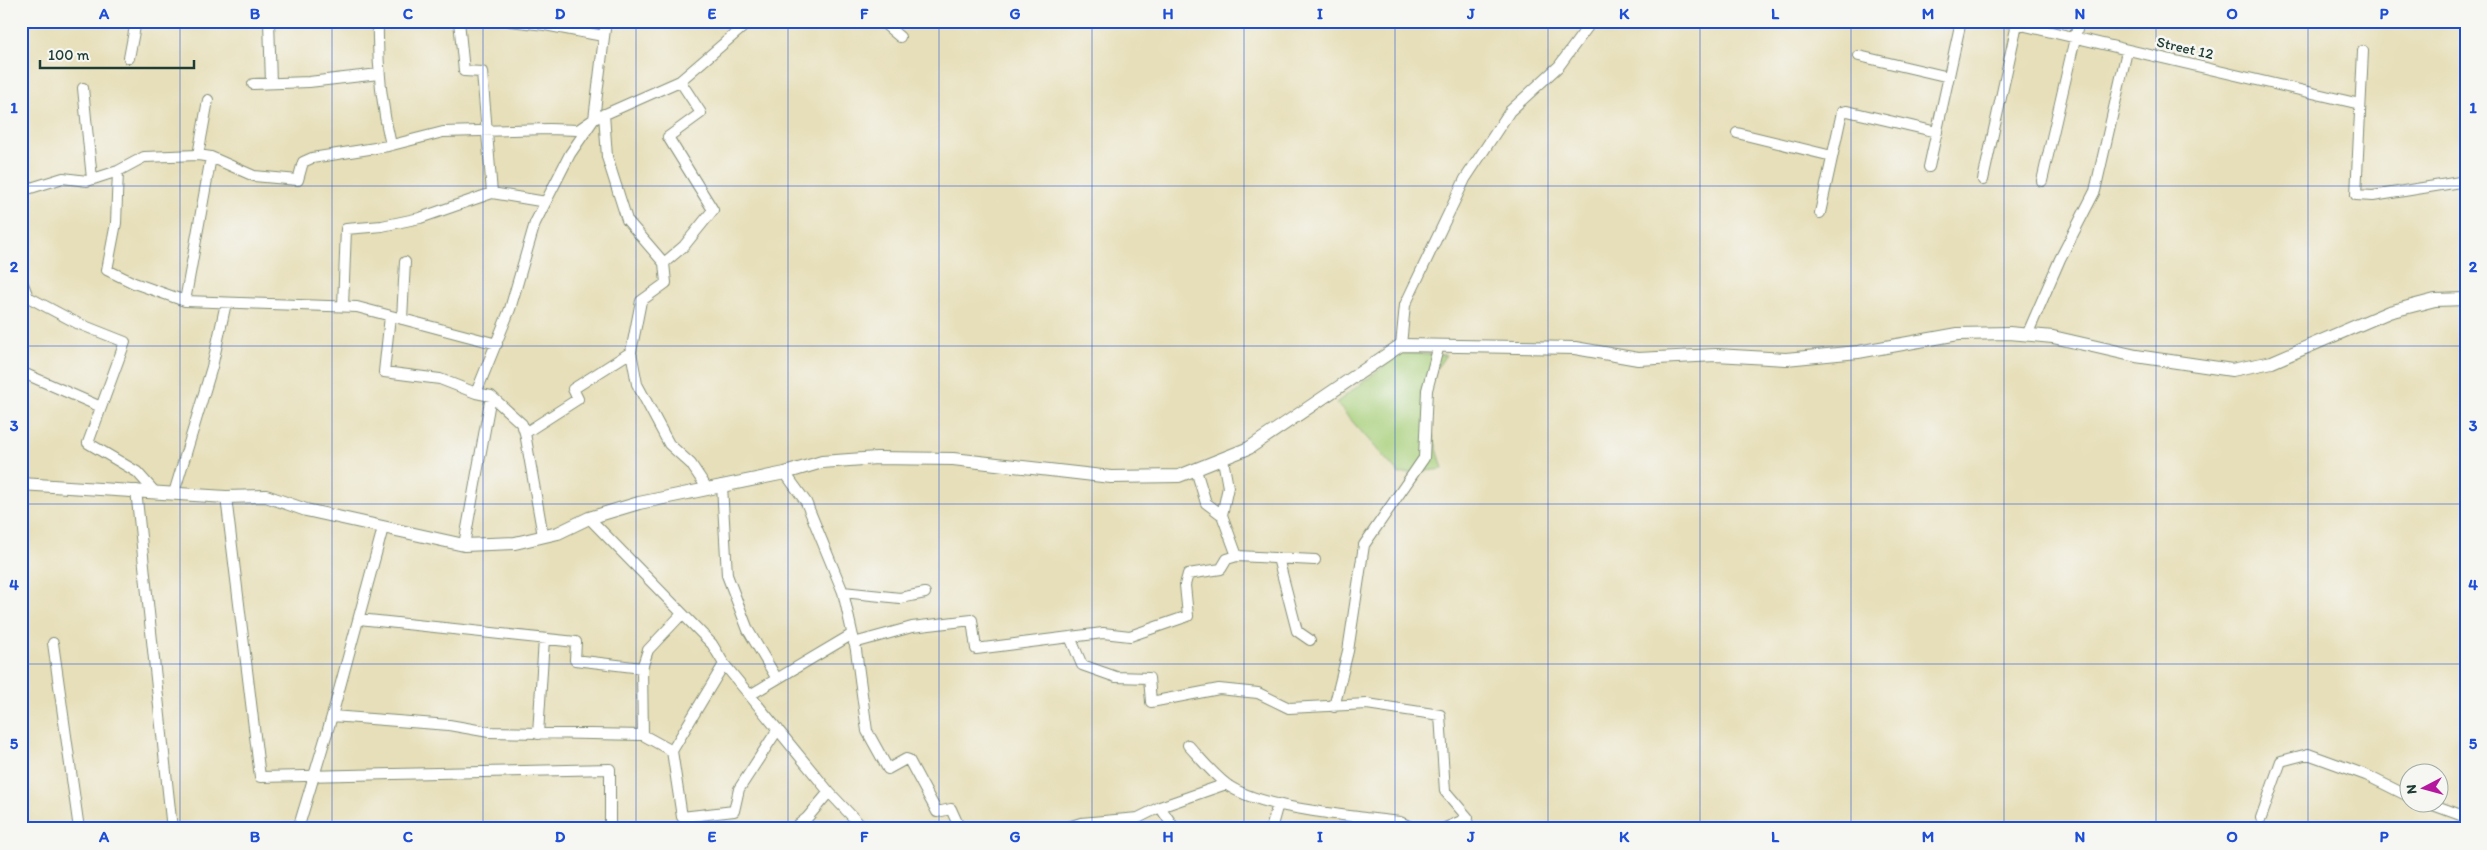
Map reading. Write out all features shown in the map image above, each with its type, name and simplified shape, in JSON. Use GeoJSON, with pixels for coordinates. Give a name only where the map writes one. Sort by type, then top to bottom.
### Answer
{"type":"FeatureCollection","features":[{"type":"Feature","properties":{"kind":"street"},"geometry":{"type":"LineString","coordinates":[[129,58],[136,21]]}},
{"type":"Feature","properties":{"kind":"street"},"geometry":{"type":"LineString","coordinates":[[269,21],[271,84]]}},
{"type":"Feature","properties":{"kind":"street"},"geometry":{"type":"LineString","coordinates":[[378,21],[382,106],[391,146]]}},
{"type":"Feature","properties":{"kind":"street"},"geometry":{"type":"LineString","coordinates":[[459,21],[464,71],[482,72],[492,193]]}},
{"type":"Feature","properties":{"kind":"street"},"geometry":{"type":"LineString","coordinates":[[510,21],[545,25],[603,36]]}},
{"type":"Feature","properties":{"kind":"street"},"geometry":{"type":"LineString","coordinates":[[606,21],[603,36],[599,117],[607,156],[627,220],[664,263],[666,283],[640,302],[631,352],[637,384],[670,444],[691,464],[707,488]]}},
{"type":"Feature","properties":{"kind":"street"},"geometry":{"type":"LineString","coordinates":[[21,191],[64,178],[87,181],[118,170],[144,157],[198,155],[211,157],[254,176],[298,180],[304,162],[312,158],[391,146],[443,132],[578,130],[599,117],[680,81],[750,21]]}},
{"type":"Feature","properties":{"kind":"street"},"geometry":{"type":"LineString","coordinates":[[881,21],[900,37]]}},
{"type":"Feature","properties":{"kind":"street"},"geometry":{"type":"LineString","coordinates":[[1401,345],[1405,305],[1465,179],[1510,111],[1559,66],[1592,21]]}},
{"type":"Feature","properties":{"kind":"street"},"geometry":{"type":"LineString","coordinates":[[1930,167],[1961,21]]}},
{"type":"Feature","properties":{"kind":"street","name":"Street 12"},"geometry":{"type":"LineString","coordinates":[[2004,21],[2360,104]]}},
{"type":"Feature","properties":{"kind":"street"},"geometry":{"type":"LineString","coordinates":[[2042,181],[2079,21]]}},
{"type":"Feature","properties":{"kind":"street"},"geometry":{"type":"LineString","coordinates":[[1983,180],[2017,24]]}},
{"type":"Feature","properties":{"kind":"street"},"geometry":{"type":"LineString","coordinates":[[2028,335],[2060,259],[2095,191],[2127,50]]}},
{"type":"Feature","properties":{"kind":"street"},"geometry":{"type":"LineString","coordinates":[[2363,51],[2356,196],[2374,196],[2466,181]]}},
{"type":"Feature","properties":{"kind":"street"},"geometry":{"type":"LineString","coordinates":[[1859,56],[1949,77]]}},
{"type":"Feature","properties":{"kind":"street"},"geometry":{"type":"LineString","coordinates":[[253,84],[309,82],[379,74]]}},
{"type":"Feature","properties":{"kind":"street"},"geometry":{"type":"LineString","coordinates":[[664,263],[684,246],[713,210],[668,137],[700,112],[680,81]]}},
{"type":"Feature","properties":{"kind":"street"},"geometry":{"type":"LineString","coordinates":[[83,88],[92,179]]}},
{"type":"Feature","properties":{"kind":"street"},"geometry":{"type":"LineString","coordinates":[[198,155],[208,100]]}},
{"type":"Feature","properties":{"kind":"street"},"geometry":{"type":"LineString","coordinates":[[1820,213],[1842,112],[1847,111],[1937,132]]}},
{"type":"Feature","properties":{"kind":"street"},"geometry":{"type":"LineString","coordinates":[[476,393],[510,309],[535,223],[570,154],[599,117]]}},
{"type":"Feature","properties":{"kind":"street"},"geometry":{"type":"LineString","coordinates":[[1737,133],[1832,156]]}},
{"type":"Feature","properties":{"kind":"street"},"geometry":{"type":"LineString","coordinates":[[186,301],[211,157]]}},
{"type":"Feature","properties":{"kind":"street"},"geometry":{"type":"LineString","coordinates":[[118,170],[116,223],[107,270],[134,283],[186,301],[357,307],[497,344]]}},
{"type":"Feature","properties":{"kind":"street"},"geometry":{"type":"LineString","coordinates":[[343,306],[346,229],[382,226],[420,218],[492,193],[546,202]]}},
{"type":"Feature","properties":{"kind":"street"},"geometry":{"type":"LineString","coordinates":[[402,319],[405,262]]}},
{"type":"Feature","properties":{"kind":"street"},"geometry":{"type":"LineString","coordinates":[[21,279],[28,297],[77,323],[125,342],[88,443],[137,472],[154,491]]}},
{"type":"Feature","properties":{"kind":"street"},"geometry":{"type":"LineString","coordinates":[[21,484],[226,497],[266,496],[306,510],[464,545],[515,543],[558,533],[589,518],[639,503],[785,473],[822,462],[878,458],[953,458],[1111,476],[1179,476],[1249,448],[1401,345],[1575,348],[1638,359],[1716,355],[1786,359],[1858,352],[1958,334],[2028,335],[2053,337],[2136,356],[2232,370],[2272,362],[2389,312],[2435,300],[2466,299]]}},
{"type":"Feature","properties":{"kind":"street"},"geometry":{"type":"LineString","coordinates":[[174,493],[212,367],[226,303]]}},
{"type":"Feature","properties":{"kind":"street"},"geometry":{"type":"LineString","coordinates":[[390,316],[384,372],[440,379],[476,393],[491,396],[522,424],[543,536]]}},
{"type":"Feature","properties":{"kind":"street"},"geometry":{"type":"LineString","coordinates":[[1334,707],[1348,652],[1364,545],[1424,458],[1427,390],[1439,345]]}},
{"type":"Feature","properties":{"kind":"street"},"geometry":{"type":"LineString","coordinates":[[525,432],[578,399],[573,388],[631,352]]}},
{"type":"Feature","properties":{"kind":"street"},"geometry":{"type":"LineString","coordinates":[[21,372],[101,407]]}},
{"type":"Feature","properties":{"kind":"street"},"geometry":{"type":"LineString","coordinates":[[464,545],[491,396]]}},
{"type":"Feature","properties":{"kind":"street"},"geometry":{"type":"LineString","coordinates":[[1223,460],[1228,487],[1222,515],[1237,556]]}},
{"type":"Feature","properties":{"kind":"street"},"geometry":{"type":"LineString","coordinates":[[1196,470],[1206,503],[1222,515]]}},
{"type":"Feature","properties":{"kind":"street"},"geometry":{"type":"LineString","coordinates":[[785,473],[806,502],[843,592],[868,735],[888,769],[909,760],[937,812],[951,809],[960,829]]}},
{"type":"Feature","properties":{"kind":"street"},"geometry":{"type":"LineString","coordinates":[[722,485],[727,575],[748,630],[777,679]]}},
{"type":"Feature","properties":{"kind":"street"},"geometry":{"type":"LineString","coordinates":[[136,490],[172,829]]}},
{"type":"Feature","properties":{"kind":"street"},"geometry":{"type":"LineString","coordinates":[[226,497],[260,777],[610,769],[610,829]]}},
{"type":"Feature","properties":{"kind":"street"},"geometry":{"type":"LineString","coordinates":[[589,518],[712,644],[724,664],[829,792],[864,829]]}},
{"type":"Feature","properties":{"kind":"street"},"geometry":{"type":"LineString","coordinates":[[298,829],[332,716],[382,528]]}},
{"type":"Feature","properties":{"kind":"street"},"geometry":{"type":"LineString","coordinates":[[750,694],[852,639],[912,627],[972,620],[976,648],[1103,633],[1130,636],[1188,616],[1185,585],[1188,574],[1222,569],[1227,560],[1237,556],[1315,560]]}},
{"type":"Feature","properties":{"kind":"street"},"geometry":{"type":"LineString","coordinates":[[1278,558],[1297,631],[1310,640]]}},
{"type":"Feature","properties":{"kind":"street"},"geometry":{"type":"LineString","coordinates":[[843,592],[900,598],[925,593]]}},
{"type":"Feature","properties":{"kind":"street"},"geometry":{"type":"LineString","coordinates":[[643,735],[642,668],[648,650],[682,614]]}},
{"type":"Feature","properties":{"kind":"street"},"geometry":{"type":"LineString","coordinates":[[359,619],[576,642],[575,660],[642,668]]}},
{"type":"Feature","properties":{"kind":"street"},"geometry":{"type":"LineString","coordinates":[[1070,637],[1082,665],[1116,677],[1150,678],[1151,702],[1219,689],[1258,693],[1290,708],[1367,704],[1440,715],[1445,790],[1468,818],[1443,829]]}},
{"type":"Feature","properties":{"kind":"street"},"geometry":{"type":"LineString","coordinates":[[538,734],[544,638]]}},
{"type":"Feature","properties":{"kind":"street"},"geometry":{"type":"LineString","coordinates":[[53,643],[79,829]]}},
{"type":"Feature","properties":{"kind":"street"},"geometry":{"type":"LineString","coordinates":[[724,664],[672,751],[682,817],[734,812],[739,789],[778,729]]}},
{"type":"Feature","properties":{"kind":"street"},"geometry":{"type":"LineString","coordinates":[[332,716],[449,725],[490,732],[643,735],[672,751]]}},
{"type":"Feature","properties":{"kind":"street"},"geometry":{"type":"LineString","coordinates":[[1188,745],[1226,784],[1237,790],[1278,804],[1400,822],[1415,829]]}},
{"type":"Feature","properties":{"kind":"street"},"geometry":{"type":"LineString","coordinates":[[2261,818],[2281,761],[2308,754],[2366,775],[2400,792]]}},
{"type":"Feature","properties":{"kind":"street"},"geometry":{"type":"LineString","coordinates":[[1062,829],[1138,818],[1160,806],[1226,784]]}},
{"type":"Feature","properties":{"kind":"street"},"geometry":{"type":"LineString","coordinates":[[793,829],[807,818],[829,792]]}},
{"type":"Feature","properties":{"kind":"street"},"geometry":{"type":"LineString","coordinates":[[1271,829],[1278,804]]}},
{"type":"Feature","properties":{"kind":"street"},"geometry":{"type":"LineString","coordinates":[[1160,806],[1175,829]]}},
{"type":"Feature","properties":{"kind":"street"},"geometry":{"type":"LineString","coordinates":[[2450,811],[2466,817]]}},
{"type":"Feature","properties":{"kind":"street"},"geometry":{"type":"LineString","coordinates":[[1350,829],[1365,818]]}},
{"type":"Feature","properties":{"kind":"green space"},"geometry":{"type":"Polygon","coordinates":[[[1401,353],[1446,355],[1420,391],[1443,469],[1399,474],[1336,403],[1401,353]]]}}]}
